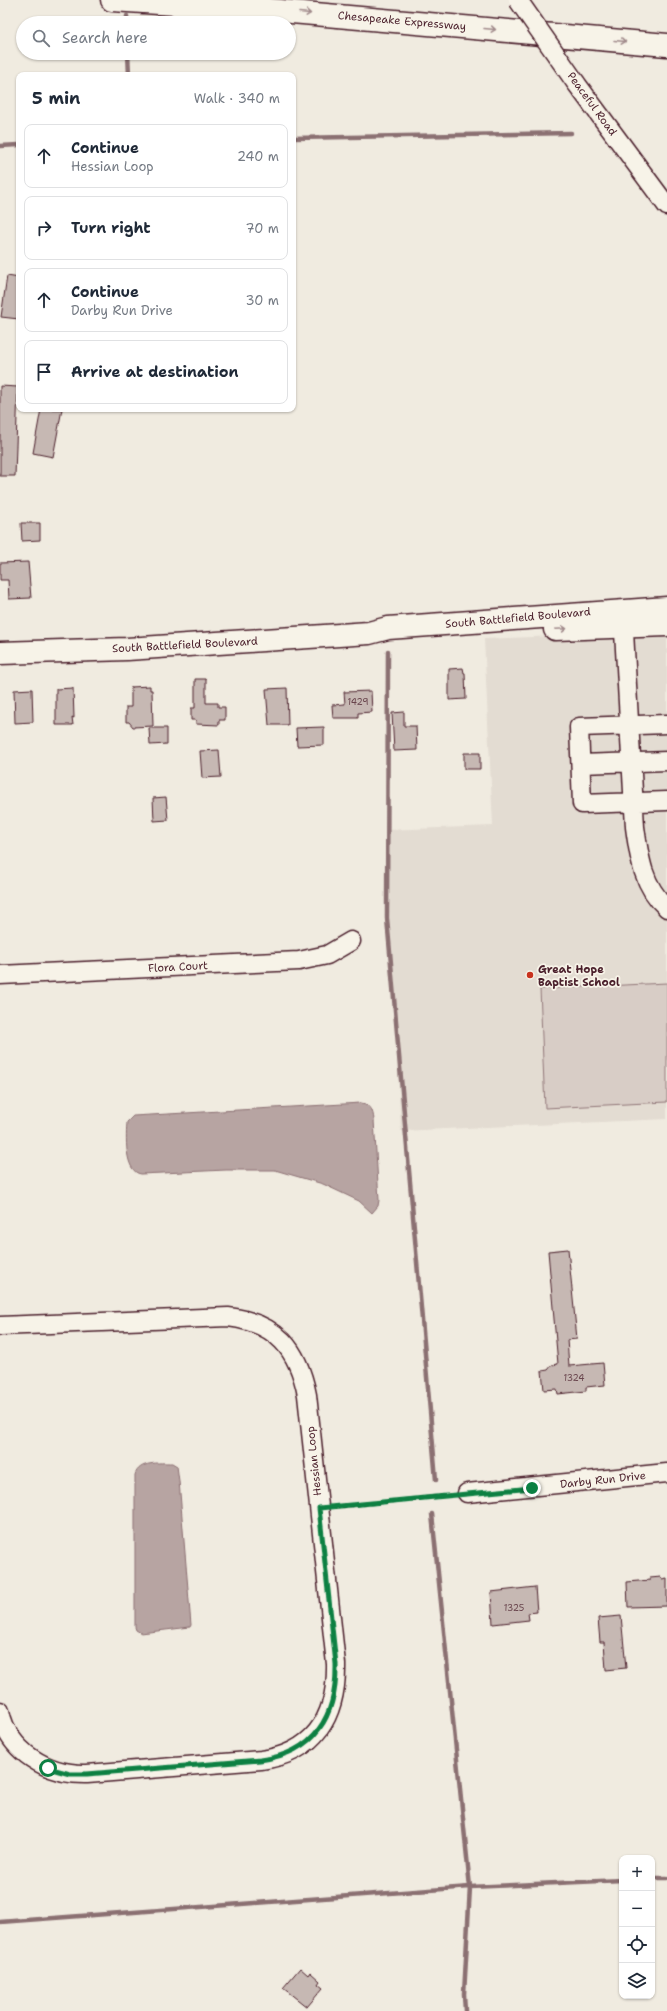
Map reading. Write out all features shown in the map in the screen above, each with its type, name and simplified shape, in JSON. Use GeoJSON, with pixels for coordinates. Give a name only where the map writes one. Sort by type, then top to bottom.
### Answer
{"type":"FeatureCollection","features":[{"type":"Feature","properties":{"kind":"main road","name":"Chesapeake Expressway"},"geometry":{"type":"LineString","coordinates":[[112,0],[270,10],[667,45]]}},
{"type":"Feature","properties":{"kind":"main road","name":"South Battlefield Boulevard"},"geometry":{"type":"LineString","coordinates":[[0,653],[126,649],[369,633],[390,639],[623,618],[667,608]]}},
{"type":"Feature","properties":{"kind":"main road","name":"South Battlefield Boulevard"},"geometry":{"type":"LineString","coordinates":[[623,618],[667,625]]}},
{"type":"Feature","properties":{"kind":"street","name":"Peaceful Road"},"geometry":{"type":"LineString","coordinates":[[518,0],[576,83],[667,206]]}},
{"type":"Feature","properties":{"kind":"street"},"geometry":{"type":"LineString","coordinates":[[623,618],[633,802],[638,851],[645,877],[657,899],[666,906]]}},
{"type":"Feature","properties":{"kind":"street"},"geometry":{"type":"LineString","coordinates":[[667,724],[579,727],[582,804],[667,801]]}},
{"type":"Feature","properties":{"kind":"street"},"geometry":{"type":"LineString","coordinates":[[580,764],[667,761]]}},
{"type":"Feature","properties":{"kind":"street","name":"Flora Court"},"geometry":{"type":"LineString","coordinates":[[0,975],[299,961],[327,955],[351,941]]}},
{"type":"Feature","properties":{"kind":"street","name":"Hessian Loop"},"geometry":{"type":"LineString","coordinates":[[0,1326],[228,1317],[241,1319],[267,1329],[285,1344],[293,1353],[299,1364],[307,1395],[336,1664],[336,1684],[333,1702],[326,1720],[315,1734],[301,1746],[286,1754],[260,1760],[70,1774],[48,1768],[25,1753],[11,1737],[0,1711]]}},
{"type":"Feature","properties":{"kind":"street","name":"Darby Run Drive"},"geometry":{"type":"LineString","coordinates":[[468,1493],[667,1474]]}},
{"type":"Feature","properties":{"kind":"path"},"geometry":{"type":"LineString","coordinates":[[319,1508],[468,1493]]}},
{"type":"Feature","properties":{"kind":"shaded area","name":"Great Hope Baptist School"},"geometry":{"type":"Polygon","coordinates":[[[667,631],[667,1119],[401,1131],[385,830],[493,826],[484,639],[667,631]]]}},
{"type":"Feature","properties":{"kind":"shaded area"},"geometry":{"type":"Polygon","coordinates":[[[667,983],[667,1102],[545,1108],[540,989],[667,983]]]}},
{"type":"Feature","properties":{"kind":"shaded area"},"geometry":{"type":"Polygon","coordinates":[[[361,1103],[371,1108],[374,1120],[379,1200],[378,1206],[372,1213],[359,1201],[323,1184],[275,1170],[226,1170],[141,1174],[135,1172],[127,1152],[127,1122],[133,1116],[361,1103]]]}},
{"type":"Feature","properties":{"kind":"shaded area"},"geometry":{"type":"Polygon","coordinates":[[[172,1463],[177,1466],[179,1481],[191,1625],[190,1627],[141,1633],[136,1630],[135,1627],[135,1475],[137,1470],[145,1465],[172,1463]]]}},
{"type":"Feature","properties":{"kind":"building"},"geometry":{"type":"Polygon","coordinates":[[[7,276],[16,278],[16,319],[1,317],[7,276]]]}},
{"type":"Feature","properties":{"kind":"building"},"geometry":{"type":"Polygon","coordinates":[[[0,386],[16,387],[17,412],[15,476],[0,476],[0,386]]]}},
{"type":"Feature","properties":{"kind":"building"},"geometry":{"type":"Polygon","coordinates":[[[40,412],[61,412],[53,457],[33,453],[40,412]]]}},
{"type":"Feature","properties":{"kind":"building"},"geometry":{"type":"Polygon","coordinates":[[[21,523],[40,523],[40,540],[22,541],[21,523]]]}},
{"type":"Feature","properties":{"kind":"building"},"geometry":{"type":"Polygon","coordinates":[[[28,562],[31,598],[9,599],[8,580],[0,580],[0,563],[28,562]]]}},
{"type":"Feature","properties":{"kind":"building"},"geometry":{"type":"Polygon","coordinates":[[[463,668],[465,673],[466,699],[449,700],[449,669],[463,668]]]}},
{"type":"Feature","properties":{"kind":"building"},"geometry":{"type":"Polygon","coordinates":[[[195,679],[206,679],[206,703],[218,703],[218,707],[225,707],[225,720],[219,720],[219,725],[196,724],[196,720],[191,720],[191,708],[195,708],[195,679]]]}},
{"type":"Feature","properties":{"kind":"building"},"geometry":{"type":"Polygon","coordinates":[[[150,686],[150,690],[152,690],[153,726],[133,727],[129,722],[126,722],[126,707],[131,707],[131,687],[150,686]]]}},
{"type":"Feature","properties":{"kind":"building"},"geometry":{"type":"Polygon","coordinates":[[[73,688],[73,725],[56,725],[56,689],[73,688]]]}},
{"type":"Feature","properties":{"kind":"building"},"geometry":{"type":"Polygon","coordinates":[[[287,688],[288,725],[269,725],[266,689],[287,688]]]}},
{"type":"Feature","properties":{"kind":"building"},"geometry":{"type":"Polygon","coordinates":[[[32,689],[33,722],[15,723],[14,690],[32,689]]]}},
{"type":"Feature","properties":{"kind":"building"},"geometry":{"type":"Polygon","coordinates":[[[371,691],[372,712],[358,713],[358,718],[333,718],[332,705],[345,704],[344,692],[371,691]]]}},
{"type":"Feature","properties":{"kind":"building"},"geometry":{"type":"Polygon","coordinates":[[[404,712],[404,726],[416,726],[417,750],[394,751],[392,713],[404,712]]]}},
{"type":"Feature","properties":{"kind":"building"},"geometry":{"type":"Polygon","coordinates":[[[324,727],[324,745],[297,746],[296,728],[324,727]]]}},
{"type":"Feature","properties":{"kind":"building"},"geometry":{"type":"Polygon","coordinates":[[[149,728],[167,728],[167,744],[150,745],[149,728]]]}},
{"type":"Feature","properties":{"kind":"building"},"geometry":{"type":"Polygon","coordinates":[[[219,750],[221,777],[202,778],[200,751],[219,750]]]}},
{"type":"Feature","properties":{"kind":"building"},"geometry":{"type":"Polygon","coordinates":[[[464,753],[480,753],[480,769],[464,769],[464,753]]]}},
{"type":"Feature","properties":{"kind":"building"},"geometry":{"type":"Polygon","coordinates":[[[166,797],[168,820],[154,821],[153,798],[166,797]]]}},
{"type":"Feature","properties":{"kind":"building"},"geometry":{"type":"Polygon","coordinates":[[[568,1249],[577,1339],[567,1340],[569,1366],[603,1363],[605,1385],[586,1387],[586,1391],[558,1394],[557,1389],[544,1390],[542,1371],[548,1370],[552,1365],[558,1364],[548,1251],[568,1249]]]}},
{"type":"Feature","properties":{"kind":"building"},"geometry":{"type":"Polygon","coordinates":[[[661,1577],[662,1579],[667,1578],[667,1606],[628,1607],[627,1582],[650,1580],[650,1578],[661,1577]]]}},
{"type":"Feature","properties":{"kind":"building"},"geometry":{"type":"Polygon","coordinates":[[[535,1587],[537,1612],[528,1613],[529,1620],[493,1624],[491,1592],[535,1587]]]}},
{"type":"Feature","properties":{"kind":"building"},"geometry":{"type":"Polygon","coordinates":[[[621,1616],[626,1668],[606,1670],[604,1642],[600,1642],[598,1618],[621,1616]]]}},
{"type":"Feature","properties":{"kind":"building"},"geometry":{"type":"Polygon","coordinates":[[[300,1968],[308,1975],[310,1972],[320,1981],[318,1984],[323,1988],[307,2007],[283,1988],[300,1968]]]}},
{"type":"Feature","properties":{"kind":"waterway"},"geometry":{"type":"LineString","coordinates":[[128,60],[129,72]]}},
{"type":"Feature","properties":{"kind":"waterway"},"geometry":{"type":"LineString","coordinates":[[296,138],[571,133]]}},
{"type":"Feature","properties":{"kind":"waterway"},"geometry":{"type":"LineString","coordinates":[[0,146],[16,145]]}},
{"type":"Feature","properties":{"kind":"waterway"},"geometry":{"type":"LineString","coordinates":[[388,651],[387,918],[436,1480]]}},
{"type":"Feature","properties":{"kind":"waterway"},"geometry":{"type":"LineString","coordinates":[[432,1514],[470,1887],[464,1994],[465,2011]]}},
{"type":"Feature","properties":{"kind":"waterway"},"geometry":{"type":"LineString","coordinates":[[655,1878],[667,1878]]}},
{"type":"Feature","properties":{"kind":"waterway"},"geometry":{"type":"LineString","coordinates":[[0,1922],[470,1887],[619,1880]]}},
{"type":"Feature","properties":{"kind":"place","name":"Great Hope Baptist School"},"geometry":{"type":"Point","coordinates":[530,975]}},
{"type":"Feature","properties":{"kind":"route"},"geometry":{"type":"LineString","coordinates":[[48,1768],[70,1774],[87,1774],[260,1760],[286,1754],[301,1746],[315,1734],[326,1720],[333,1702],[336,1684],[336,1664],[319,1508],[532,1488]]}}]}
